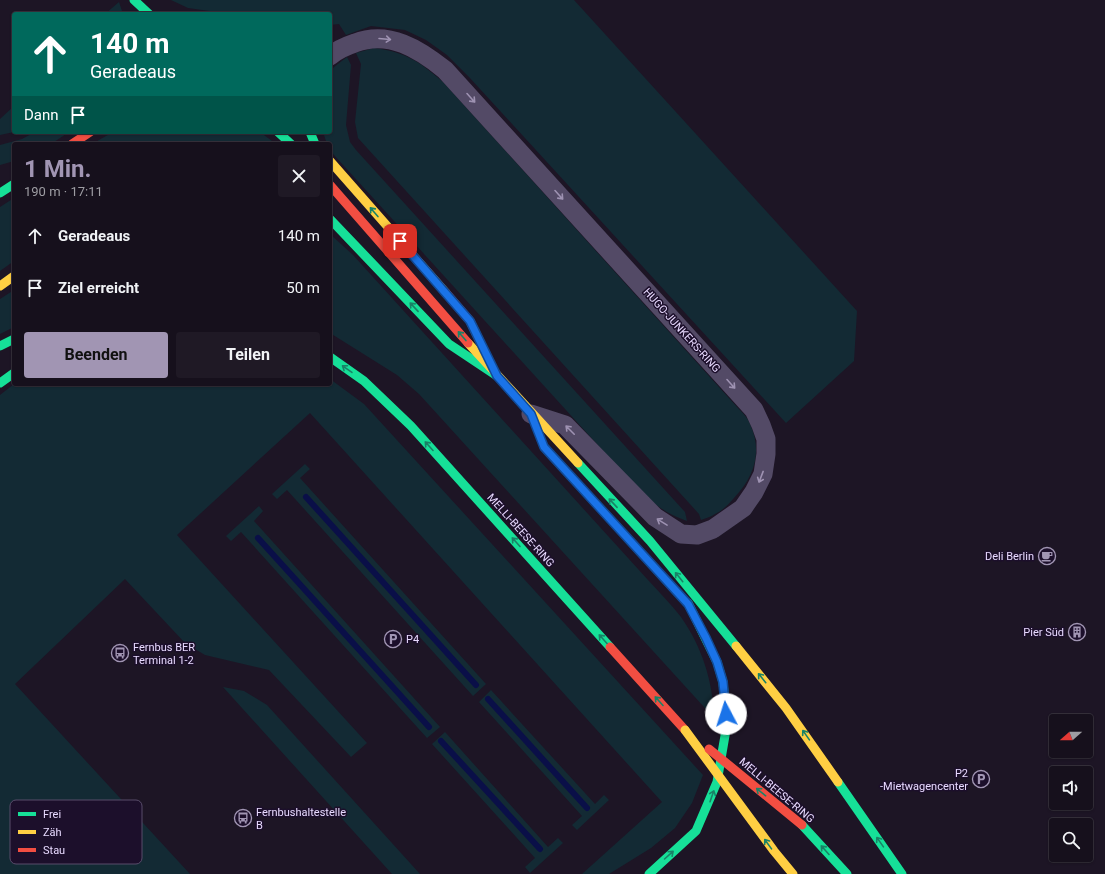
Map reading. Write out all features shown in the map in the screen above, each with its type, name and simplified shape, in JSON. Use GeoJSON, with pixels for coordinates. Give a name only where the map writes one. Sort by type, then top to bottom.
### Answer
{"type":"FeatureCollection","features":[{"type":"Feature","properties":{"kind":"main road"},"geometry":{"type":"LineString","coordinates":[[132,12],[133,0]]}},
{"type":"Feature","properties":{"kind":"main road"},"geometry":{"type":"LineString","coordinates":[[133,0],[147,12]]}},
{"type":"Feature","properties":{"kind":"main road"},"geometry":{"type":"LineString","coordinates":[[75,142],[87,134]]}},
{"type":"Feature","properties":{"kind":"main road"},"geometry":{"type":"LineString","coordinates":[[280,134],[289,142]]}},
{"type":"Feature","properties":{"kind":"main road"},"geometry":{"type":"LineString","coordinates":[[332,164],[470,321],[497,376]]}},
{"type":"Feature","properties":{"kind":"main road"},"geometry":{"type":"LineString","coordinates":[[0,193],[12,185]]}},
{"type":"Feature","properties":{"kind":"main road"},"geometry":{"type":"LineString","coordinates":[[332,187],[531,414],[650,541],[786,708],[902,874]]}},
{"type":"Feature","properties":{"kind":"main road"},"geometry":{"type":"LineString","coordinates":[[332,221],[449,344],[497,376]]}},
{"type":"Feature","properties":{"kind":"main road"},"geometry":{"type":"LineString","coordinates":[[0,286],[12,277]]}},
{"type":"Feature","properties":{"kind":"main road"},"geometry":{"type":"LineString","coordinates":[[0,346],[12,340]]}},
{"type":"Feature","properties":{"kind":"main road","name":"MELLI-BEESE-RING"},"geometry":{"type":"LineString","coordinates":[[332,358],[364,381],[411,426],[686,730],[774,851],[793,874]]}},
{"type":"Feature","properties":{"kind":"main road"},"geometry":{"type":"LineString","coordinates":[[0,383],[12,374]]}},
{"type":"Feature","properties":{"kind":"main road"},"geometry":{"type":"LineString","coordinates":[[531,414],[539,434]]}},
{"type":"Feature","properties":{"kind":"main road"},"geometry":{"type":"LineString","coordinates":[[649,874],[696,831],[709,804],[717,782],[727,724],[723,682],[717,662],[703,631],[683,598]]}},
{"type":"Feature","properties":{"kind":"main road","name":"MELLI-BEESE-RING"},"geometry":{"type":"LineString","coordinates":[[686,730],[802,826],[847,874]]}},
{"type":"Feature","properties":{"kind":"street","name":"HUGO-JUNKERS-RING"},"geometry":{"type":"LineString","coordinates":[[332,55],[347,46],[362,40],[377,38],[392,40],[410,46],[421,52],[445,70],[754,410],[766,439],[766,454],[763,474],[754,492],[743,508],[729,519],[707,533],[697,536],[681,534],[655,517],[565,425],[531,414]]}},
{"type":"Feature","properties":{"kind":"shaded area"},"geometry":{"type":"Polygon","coordinates":[[[171,0],[574,0],[857,311],[854,361],[786,423],[469,77],[447,55],[426,40],[405,30],[371,26],[346,35],[339,24],[332,25],[332,12],[217,12],[188,8],[171,0]]]}},
{"type":"Feature","properties":{"kind":"shaded area"},"geometry":{"type":"Polygon","coordinates":[[[119,2],[122,12],[107,12],[119,2]]]}},
{"type":"Feature","properties":{"kind":"shaded area"},"geometry":{"type":"Polygon","coordinates":[[[374,48],[403,55],[419,63],[443,82],[746,417],[754,434],[756,444],[754,464],[747,482],[730,503],[718,513],[701,520],[699,514],[358,138],[355,122],[361,64],[356,53],[374,48]]]}},
{"type":"Feature","properties":{"kind":"shaded area"},"geometry":{"type":"Polygon","coordinates":[[[347,57],[351,65],[346,125],[350,142],[356,150],[685,512],[687,521],[672,515],[659,507],[636,487],[334,155],[332,152],[332,142],[326,142],[324,134],[332,134],[332,70],[347,57]]]}},
{"type":"Feature","properties":{"kind":"shaded area"},"geometry":{"type":"Polygon","coordinates":[[[12,108],[12,132],[0,135],[0,119],[12,108]]]}},
{"type":"Feature","properties":{"kind":"shaded area"},"geometry":{"type":"Polygon","coordinates":[[[31,134],[66,134],[54,142],[12,142],[12,162],[0,165],[0,145],[22,139],[31,134]]]}},
{"type":"Feature","properties":{"kind":"shaded area"},"geometry":{"type":"Polygon","coordinates":[[[110,134],[263,134],[273,142],[96,142],[110,134]]]}},
{"type":"Feature","properties":{"kind":"shaded area"},"geometry":{"type":"Polygon","coordinates":[[[12,199],[12,262],[0,271],[0,207],[12,199]]]}},
{"type":"Feature","properties":{"kind":"shaded area"},"geometry":{"type":"Polygon","coordinates":[[[332,236],[353,255],[681,617],[695,640],[705,665],[709,678],[714,718],[419,394],[397,375],[332,334],[332,236]]]}},
{"type":"Feature","properties":{"kind":"shaded area"},"geometry":{"type":"Polygon","coordinates":[[[12,291],[12,328],[0,334],[0,299],[12,291]]]}},
{"type":"Feature","properties":{"kind":"shaded area"},"geometry":{"type":"Polygon","coordinates":[[[332,380],[364,404],[703,775],[692,803],[675,828],[651,848],[609,874],[582,874],[662,802],[310,413],[177,535],[367,743],[351,757],[269,670],[205,655],[185,643],[125,579],[15,684],[122,800],[10,800],[10,864],[142,864],[142,822],[190,874],[0,874],[0,395],[12,386],[332,386],[332,380]]]}},
{"type":"Feature","properties":{"kind":"shaded area"},"geometry":{"type":"Polygon","coordinates":[[[305,464],[310,469],[300,478],[486,684],[473,696],[287,490],[277,499],[272,494],[305,464]]]}},
{"type":"Feature","properties":{"kind":"shaded area"},"geometry":{"type":"Polygon","coordinates":[[[259,506],[263,511],[254,521],[440,727],[427,738],[241,532],[231,541],[226,536],[259,506]]]}},
{"type":"Feature","properties":{"kind":"shaded area"},"geometry":{"type":"Polygon","coordinates":[[[223,687],[244,691],[267,705],[420,874],[392,874],[223,687]]]}},
{"type":"Feature","properties":{"kind":"shaded area"},"geometry":{"type":"Polygon","coordinates":[[[491,690],[595,804],[604,795],[609,800],[577,830],[572,825],[582,816],[479,702],[491,690]]]}},
{"type":"Feature","properties":{"kind":"shaded area"},"geometry":{"type":"Polygon","coordinates":[[[445,732],[548,847],[558,838],[563,843],[530,873],[525,867],[535,858],[432,744],[445,732]]]}},
{"type":"Feature","properties":{"kind":"waterway"},"geometry":{"type":"LineString","coordinates":[[306,497],[476,685]]}},
{"type":"Feature","properties":{"kind":"waterway"},"geometry":{"type":"LineString","coordinates":[[258,538],[429,727]]}},
{"type":"Feature","properties":{"kind":"waterway"},"geometry":{"type":"LineString","coordinates":[[488,699],[587,808]]}},
{"type":"Feature","properties":{"kind":"waterway"},"geometry":{"type":"LineString","coordinates":[[441,741],[540,849]]}},
{"type":"Feature","properties":{"kind":"traffic: fast"},"geometry":{"type":"LineString","coordinates":[[134,0],[147,12]]}},
{"type":"Feature","properties":{"kind":"traffic: fast"},"geometry":{"type":"LineString","coordinates":[[280,134],[289,142]]}},
{"type":"Feature","properties":{"kind":"traffic: fast"},"geometry":{"type":"LineString","coordinates":[[311,134],[314,142]]}},
{"type":"Feature","properties":{"kind":"traffic: fast"},"geometry":{"type":"LineString","coordinates":[[0,193],[12,185]]}},
{"type":"Feature","properties":{"kind":"traffic: fast"},"geometry":{"type":"LineString","coordinates":[[332,221],[449,344],[497,376]]}},
{"type":"Feature","properties":{"kind":"traffic: fast"},"geometry":{"type":"LineString","coordinates":[[0,346],[12,340]]}},
{"type":"Feature","properties":{"kind":"traffic: fast"},"geometry":{"type":"LineString","coordinates":[[332,358],[364,381],[411,426],[610,647]]}},
{"type":"Feature","properties":{"kind":"traffic: fast"},"geometry":{"type":"LineString","coordinates":[[0,383],[12,374]]}},
{"type":"Feature","properties":{"kind":"traffic: fast"},"geometry":{"type":"LineString","coordinates":[[578,463],[650,541],[736,646]]}},
{"type":"Feature","properties":{"kind":"traffic: fast"},"geometry":{"type":"LineString","coordinates":[[649,874],[696,831],[717,782],[727,724],[723,682],[717,662],[688,603]]}},
{"type":"Feature","properties":{"kind":"traffic: fast"},"geometry":{"type":"LineString","coordinates":[[838,782],[902,874]]}},
{"type":"Feature","properties":{"kind":"traffic: fast"},"geometry":{"type":"LineString","coordinates":[[802,825],[847,874]]}},
{"type":"Feature","properties":{"kind":"traffic: slow"},"geometry":{"type":"LineString","coordinates":[[332,163],[446,293]]}},
{"type":"Feature","properties":{"kind":"traffic: slow"},"geometry":{"type":"LineString","coordinates":[[0,286],[12,277]]}},
{"type":"Feature","properties":{"kind":"traffic: slow"},"geometry":{"type":"LineString","coordinates":[[468,343],[578,463]]}},
{"type":"Feature","properties":{"kind":"traffic: slow"},"geometry":{"type":"LineString","coordinates":[[736,646],[786,708],[838,782]]}},
{"type":"Feature","properties":{"kind":"traffic: slow"},"geometry":{"type":"LineString","coordinates":[[685,730],[774,851],[793,874]]}},
{"type":"Feature","properties":{"kind":"traffic: jam"},"geometry":{"type":"LineString","coordinates":[[75,142],[87,134]]}},
{"type":"Feature","properties":{"kind":"traffic: jam"},"geometry":{"type":"LineString","coordinates":[[332,187],[468,343]]}},
{"type":"Feature","properties":{"kind":"traffic: jam"},"geometry":{"type":"LineString","coordinates":[[446,293],[470,321],[484,350]]}},
{"type":"Feature","properties":{"kind":"traffic: jam"},"geometry":{"type":"LineString","coordinates":[[610,647],[685,730]]}},
{"type":"Feature","properties":{"kind":"traffic: jam"},"geometry":{"type":"LineString","coordinates":[[709,749],[802,825]]}},
{"type":"Feature","properties":{"kind":"place","name":"Deli Berlin"},"geometry":{"type":"Point","coordinates":[1047,556]}},
{"type":"Feature","properties":{"kind":"place","name":"Pier Süd"},"geometry":{"type":"Point","coordinates":[1077,632]}},
{"type":"Feature","properties":{"kind":"place","name":"P4"},"geometry":{"type":"Point","coordinates":[393,639]}},
{"type":"Feature","properties":{"kind":"place","name":"Fernbus BER Terminal 1-2"},"geometry":{"type":"Point","coordinates":[120,653]}},
{"type":"Feature","properties":{"kind":"place","name":"P2 -Mietwagencenter"},"geometry":{"type":"Point","coordinates":[981,779]}},
{"type":"Feature","properties":{"kind":"place","name":"Fernbushaltestelle B"},"geometry":{"type":"Point","coordinates":[243,818]}},
{"type":"Feature","properties":{"kind":"route"},"geometry":{"type":"LineString","coordinates":[[400,241],[470,321],[497,376],[531,414],[544,447],[688,604],[717,662],[723,682],[726,714]]}}]}
